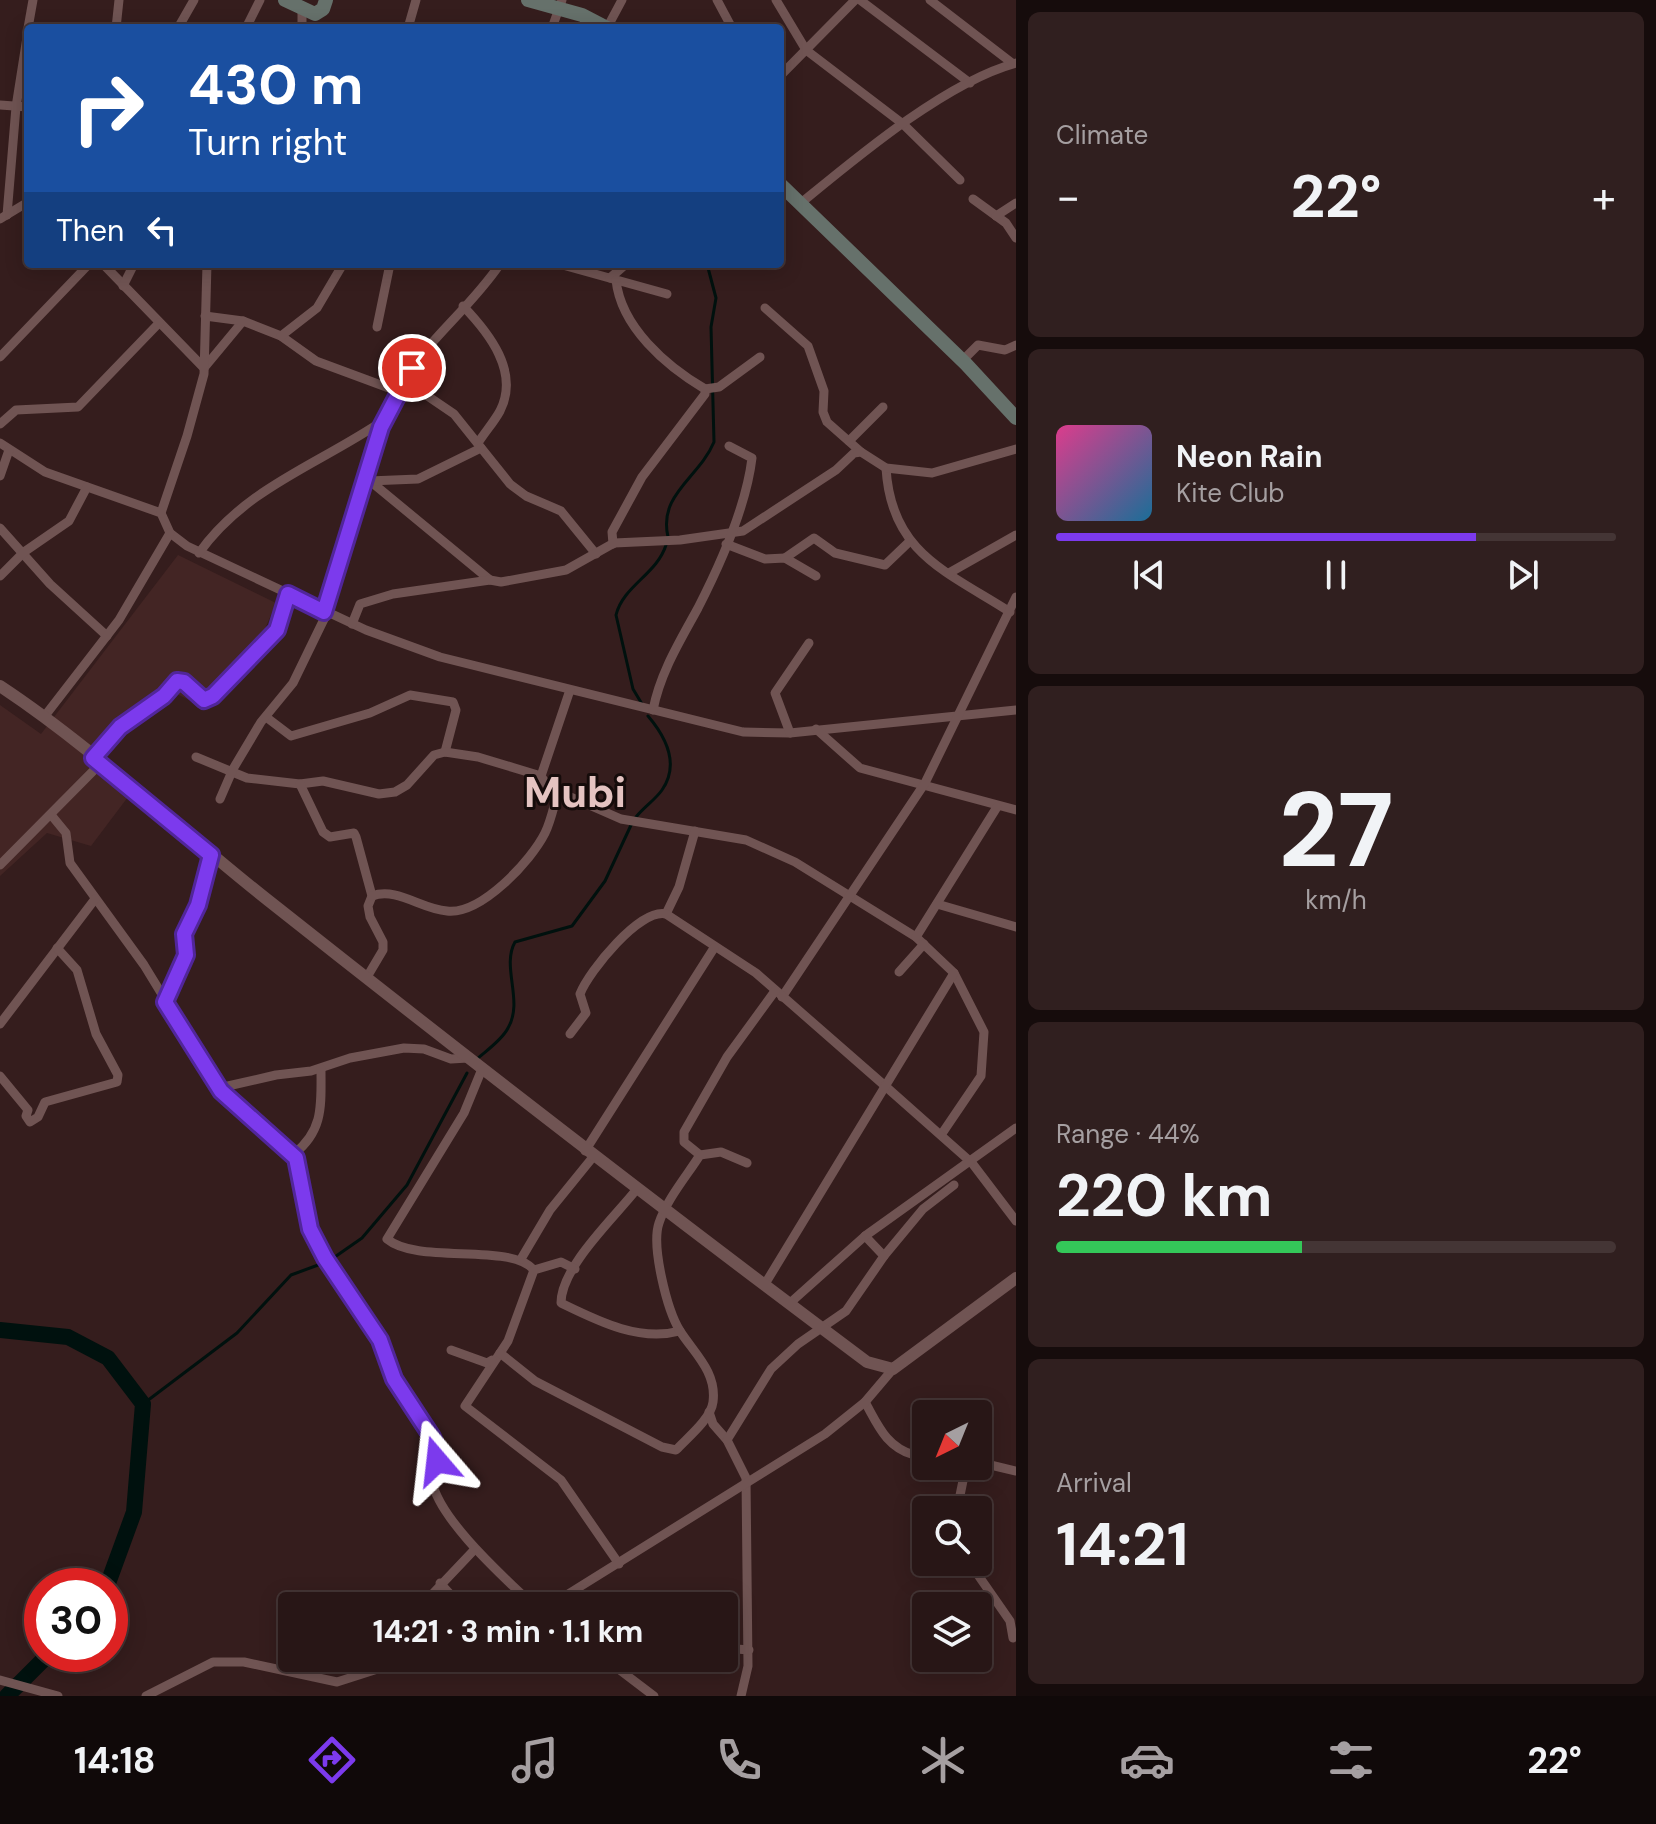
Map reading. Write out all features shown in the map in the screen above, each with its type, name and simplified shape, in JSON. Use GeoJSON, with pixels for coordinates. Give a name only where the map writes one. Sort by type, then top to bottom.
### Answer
{"type":"FeatureCollection","features":[{"type":"Feature","properties":{"kind":"main road"},"geometry":{"type":"LineString","coordinates":[[285,0],[311,6],[338,0]]}},
{"type":"Feature","properties":{"kind":"main road"},"geometry":{"type":"LineString","coordinates":[[528,0],[561,4],[599,24]]}},
{"type":"Feature","properties":{"kind":"main road"},"geometry":{"type":"LineString","coordinates":[[784,188],[1016,418]]}},
{"type":"Feature","properties":{"kind":"street"},"geometry":{"type":"LineString","coordinates":[[29,24],[33,0]]}},
{"type":"Feature","properties":{"kind":"street"},"geometry":{"type":"LineString","coordinates":[[116,24],[119,0]]}},
{"type":"Feature","properties":{"kind":"street"},"geometry":{"type":"LineString","coordinates":[[180,24],[194,0]]}},
{"type":"Feature","properties":{"kind":"street"},"geometry":{"type":"LineString","coordinates":[[248,24],[260,0]]}},
{"type":"Feature","properties":{"kind":"street"},"geometry":{"type":"LineString","coordinates":[[409,24],[416,0]]}},
{"type":"Feature","properties":{"kind":"street"},"geometry":{"type":"LineString","coordinates":[[609,24],[622,0]]}},
{"type":"Feature","properties":{"kind":"street"},"geometry":{"type":"LineString","coordinates":[[717,0],[729,24]]}},
{"type":"Feature","properties":{"kind":"street"},"geometry":{"type":"LineString","coordinates":[[776,0],[806,50],[903,124],[960,180]]}},
{"type":"Feature","properties":{"kind":"street"},"geometry":{"type":"LineString","coordinates":[[784,72],[857,0],[970,83]]}},
{"type":"Feature","properties":{"kind":"street"},"geometry":{"type":"LineString","coordinates":[[801,203],[903,124],[970,83],[1014,63],[930,0]]}},
{"type":"Feature","properties":{"kind":"street"},"geometry":{"type":"LineString","coordinates":[[554,24],[561,4]]}},
{"type":"Feature","properties":{"kind":"street"},"geometry":{"type":"LineString","coordinates":[[3,217],[24,56]]}},
{"type":"Feature","properties":{"kind":"street"},"geometry":{"type":"LineString","coordinates":[[0,105],[24,107]]}},
{"type":"Feature","properties":{"kind":"street"},"geometry":{"type":"LineString","coordinates":[[973,199],[1009,226],[1016,238]]}},
{"type":"Feature","properties":{"kind":"street"},"geometry":{"type":"LineString","coordinates":[[996,216],[1016,203]]}},
{"type":"Feature","properties":{"kind":"street"},"geometry":{"type":"LineString","coordinates":[[3,217],[24,204]]}},
{"type":"Feature","properties":{"kind":"street"},"geometry":{"type":"LineString","coordinates":[[0,357],[85,268]]}},
{"type":"Feature","properties":{"kind":"street"},"geometry":{"type":"LineString","coordinates":[[107,268],[204,368]]}},
{"type":"Feature","properties":{"kind":"street"},"geometry":{"type":"LineString","coordinates":[[123,286],[132,268]]}},
{"type":"Feature","properties":{"kind":"street"},"geometry":{"type":"LineString","coordinates":[[207,268],[204,368],[187,436],[161,513],[170,533],[199,553],[325,613],[440,657],[728,730],[790,733],[1016,710]]}},
{"type":"Feature","properties":{"kind":"street"},"geometry":{"type":"LineString","coordinates":[[281,336],[317,308],[341,268]]}},
{"type":"Feature","properties":{"kind":"street"},"geometry":{"type":"LineString","coordinates":[[377,327],[389,268]]}},
{"type":"Feature","properties":{"kind":"street"},"geometry":{"type":"LineString","coordinates":[[220,799],[266,717],[293,683],[325,613],[384,420],[397,391],[496,268]]}},
{"type":"Feature","properties":{"kind":"street"},"geometry":{"type":"LineString","coordinates":[[573,268],[667,294]]}},
{"type":"Feature","properties":{"kind":"street"},"geometry":{"type":"LineString","coordinates":[[613,279],[623,268]]}},
{"type":"Feature","properties":{"kind":"street"},"geometry":{"type":"LineString","coordinates":[[613,279],[626,317],[674,368],[706,389],[719,387],[760,357]]}},
{"type":"Feature","properties":{"kind":"street"},"geometry":{"type":"LineString","coordinates":[[367,478],[418,479],[480,446],[499,414],[507,377],[490,340],[463,306]]}},
{"type":"Feature","properties":{"kind":"street"},"geometry":{"type":"LineString","coordinates":[[765,308],[808,346],[824,391],[823,412],[833,429],[886,468],[932,473],[1016,449]]}},
{"type":"Feature","properties":{"kind":"street"},"geometry":{"type":"LineString","coordinates":[[205,316],[243,321],[281,336],[316,361],[397,391]]}},
{"type":"Feature","properties":{"kind":"street"},"geometry":{"type":"LineString","coordinates":[[204,368],[243,321]]}},
{"type":"Feature","properties":{"kind":"street"},"geometry":{"type":"LineString","coordinates":[[0,424],[16,410],[78,407],[159,323]]}},
{"type":"Feature","properties":{"kind":"street"},"geometry":{"type":"LineString","coordinates":[[962,361],[978,345],[1005,350],[1016,345]]}},
{"type":"Feature","properties":{"kind":"street"},"geometry":{"type":"LineString","coordinates":[[404,380],[454,414],[510,484],[526,496],[561,511],[596,554]]}},
{"type":"Feature","properties":{"kind":"street"},"geometry":{"type":"LineString","coordinates":[[613,544],[612,532],[642,477],[704,399],[706,389]]}},
{"type":"Feature","properties":{"kind":"street"},"geometry":{"type":"LineString","coordinates":[[849,441],[883,407]]}},
{"type":"Feature","properties":{"kind":"street"},"geometry":{"type":"LineString","coordinates":[[199,553],[212,535],[264,488],[341,448],[384,420]]}},
{"type":"Feature","properties":{"kind":"street"},"geometry":{"type":"LineString","coordinates":[[0,443],[45,472],[161,513]]}},
{"type":"Feature","properties":{"kind":"street"},"geometry":{"type":"LineString","coordinates":[[653,710],[675,649],[702,600],[728,539],[752,458],[729,446]]}},
{"type":"Feature","properties":{"kind":"street"},"geometry":{"type":"LineString","coordinates":[[0,476],[9,450]]}},
{"type":"Feature","properties":{"kind":"street"},"geometry":{"type":"LineString","coordinates":[[352,624],[355,609],[371,600],[566,570],[613,544],[728,539],[836,470],[854,453],[861,452]]}},
{"type":"Feature","properties":{"kind":"street"},"geometry":{"type":"LineString","coordinates":[[886,468],[892,510],[909,542],[926,559],[1010,612]]}},
{"type":"Feature","properties":{"kind":"street"},"geometry":{"type":"LineString","coordinates":[[367,478],[490,580]]}},
{"type":"Feature","properties":{"kind":"street"},"geometry":{"type":"LineString","coordinates":[[0,576],[24,552],[69,521],[87,487]]}},
{"type":"Feature","properties":{"kind":"street"},"geometry":{"type":"LineString","coordinates":[[0,528],[50,584],[107,636]]}},
{"type":"Feature","properties":{"kind":"street"},"geometry":{"type":"LineString","coordinates":[[44,717],[107,636],[170,533]]}},
{"type":"Feature","properties":{"kind":"street"},"geometry":{"type":"LineString","coordinates":[[949,573],[1016,535]]}},
{"type":"Feature","properties":{"kind":"street"},"geometry":{"type":"LineString","coordinates":[[728,539],[765,559],[785,558],[814,538],[835,553],[885,565],[909,542]]}},
{"type":"Feature","properties":{"kind":"street"},"geometry":{"type":"LineString","coordinates":[[785,558],[816,576]]}},
{"type":"Feature","properties":{"kind":"street"},"geometry":{"type":"LineString","coordinates":[[0,865],[52,816],[120,727],[164,696],[177,681],[184,682],[204,700],[213,696],[277,630],[288,594]]}},
{"type":"Feature","properties":{"kind":"street"},"geometry":{"type":"LineString","coordinates":[[747,1163],[721,1152],[700,1155],[684,1142],[684,1132],[727,1057],[850,897],[925,783],[1016,597]]}},
{"type":"Feature","properties":{"kind":"street"},"geometry":{"type":"LineString","coordinates":[[790,733],[775,693],[809,643]]}},
{"type":"Feature","properties":{"kind":"street"},"geometry":{"type":"LineString","coordinates":[[0,686],[44,717],[211,855],[636,1190],[867,1362],[893,1369]]}},
{"type":"Feature","properties":{"kind":"street"},"geometry":{"type":"LineString","coordinates":[[541,776],[570,690]]}},
{"type":"Feature","properties":{"kind":"street"},"geometry":{"type":"LineString","coordinates":[[266,717],[291,736],[301,735],[370,713],[410,695],[440,698],[453,702],[456,710],[445,752]]}},
{"type":"Feature","properties":{"kind":"street"},"geometry":{"type":"LineString","coordinates":[[816,729],[852,764],[1016,810]]}},
{"type":"Feature","properties":{"kind":"street"},"geometry":{"type":"LineString","coordinates":[[196,757],[232,773],[300,784],[323,781],[379,794],[395,792],[407,785],[427,759],[445,752],[478,757],[541,776],[548,787],[621,819],[746,840],[795,862],[920,940],[954,973],[981,1024],[984,1045],[981,1076],[941,1135]]}},
{"type":"Feature","properties":{"kind":"street"},"geometry":{"type":"LineString","coordinates":[[300,784],[323,832],[330,837],[354,833],[372,896],[368,906],[370,917],[383,942],[383,950],[367,977]]}},
{"type":"Feature","properties":{"kind":"street"},"geometry":{"type":"LineString","coordinates":[[372,896],[407,896],[426,907],[451,912],[478,902],[513,874],[538,845],[558,792]]}},
{"type":"Feature","properties":{"kind":"street"},"geometry":{"type":"LineString","coordinates":[[899,972],[997,807]]}},
{"type":"Feature","properties":{"kind":"street"},"geometry":{"type":"LineString","coordinates":[[52,816],[66,833],[70,863],[165,1002],[219,1088],[251,1121],[294,1154],[310,1229],[325,1258],[380,1340],[404,1397],[438,1451],[432,1480],[475,1549],[520,1592]]}},
{"type":"Feature","properties":{"kind":"street"},"geometry":{"type":"LineString","coordinates":[[666,914],[679,887],[695,831]]}},
{"type":"Feature","properties":{"kind":"street"},"geometry":{"type":"LineString","coordinates":[[165,1002],[186,955],[184,934],[198,905],[211,855]]}},
{"type":"Feature","properties":{"kind":"street"},"geometry":{"type":"LineString","coordinates":[[0,1024],[95,899]]}},
{"type":"Feature","properties":{"kind":"street"},"geometry":{"type":"LineString","coordinates":[[937,904],[1016,927]]}},
{"type":"Feature","properties":{"kind":"street"},"geometry":{"type":"LineString","coordinates":[[570,1034],[586,1013],[580,994],[595,967],[646,918],[658,912],[666,914],[756,973],[884,1085],[972,1163],[1016,1221]]}},
{"type":"Feature","properties":{"kind":"street"},"geometry":{"type":"LineString","coordinates":[[0,1076],[19,1104],[28,1110],[26,1116],[30,1122],[38,1117],[45,1102],[117,1082],[118,1075],[96,1034],[77,970],[57,948]]}},
{"type":"Feature","properties":{"kind":"street"},"geometry":{"type":"LineString","coordinates":[[521,1259],[589,1154],[714,948]]}},
{"type":"Feature","properties":{"kind":"street"},"geometry":{"type":"LineString","coordinates":[[765,1284],[954,973]]}},
{"type":"Feature","properties":{"kind":"street"},"geometry":{"type":"LineString","coordinates":[[219,1088],[321,1069],[350,1058],[404,1048],[424,1049],[451,1059],[468,1058]]}},
{"type":"Feature","properties":{"kind":"street"},"geometry":{"type":"LineString","coordinates":[[294,1154],[310,1141],[317,1129],[322,1092],[321,1069]]}},
{"type":"Feature","properties":{"kind":"street"},"geometry":{"type":"LineString","coordinates":[[482,1069],[464,1113],[387,1239],[424,1251],[521,1259],[534,1270]]}},
{"type":"Feature","properties":{"kind":"street"},"geometry":{"type":"LineString","coordinates":[[790,1303],[865,1236],[972,1163],[1016,1128]]}},
{"type":"Feature","properties":{"kind":"street"},"geometry":{"type":"LineString","coordinates":[[496,1357],[535,1381],[672,1451],[709,1412],[713,1403],[713,1386],[704,1364],[680,1331],[665,1294],[657,1228],[664,1210],[700,1155]]}},
{"type":"Feature","properties":{"kind":"street"},"geometry":{"type":"LineString","coordinates":[[727,1440],[771,1369],[846,1311],[884,1256],[923,1209],[954,1185]]}},
{"type":"Feature","properties":{"kind":"street"},"geometry":{"type":"LineString","coordinates":[[636,1190],[581,1252],[561,1303],[630,1333],[648,1336],[680,1331]]}},
{"type":"Feature","properties":{"kind":"street"},"geometry":{"type":"LineString","coordinates":[[865,1236],[884,1256]]}},
{"type":"Feature","properties":{"kind":"street"},"geometry":{"type":"LineString","coordinates":[[575,1269],[561,1262],[534,1270],[496,1357],[466,1408],[561,1480],[619,1564]]}},
{"type":"Feature","properties":{"kind":"street"},"geometry":{"type":"LineString","coordinates":[[572,1592],[825,1434],[865,1402],[893,1369],[1016,1278]]}},
{"type":"Feature","properties":{"kind":"street"},"geometry":{"type":"LineString","coordinates":[[451,1350],[487,1363],[496,1357]]}},
{"type":"Feature","properties":{"kind":"street"},"geometry":{"type":"LineString","coordinates":[[865,1402],[879,1431],[891,1443],[912,1454]]}},
{"type":"Feature","properties":{"kind":"street"},"geometry":{"type":"LineString","coordinates":[[709,1412],[713,1424],[745,1470],[749,1650],[741,1696]]}},
{"type":"Feature","properties":{"kind":"street"},"geometry":{"type":"LineString","coordinates":[[992,1465],[1016,1471]]}},
{"type":"Feature","properties":{"kind":"street"},"geometry":{"type":"LineString","coordinates":[[433,1592],[440,1583],[446,1582],[475,1549]]}},
{"type":"Feature","properties":{"kind":"street"},"geometry":{"type":"LineString","coordinates":[[979,1576],[1010,1621],[1015,1638]]}},
{"type":"Feature","properties":{"kind":"street"},"geometry":{"type":"LineString","coordinates":[[440,1583],[448,1592]]}},
{"type":"Feature","properties":{"kind":"street"},"geometry":{"type":"LineString","coordinates":[[738,1649],[749,1650]]}},
{"type":"Feature","properties":{"kind":"street"},"geometry":{"type":"LineString","coordinates":[[146,1696],[213,1662],[244,1662],[278,1669]]}},
{"type":"Feature","properties":{"kind":"street"},"geometry":{"type":"LineString","coordinates":[[290,1672],[337,1682],[364,1672]]}},
{"type":"Feature","properties":{"kind":"street"},"geometry":{"type":"LineString","coordinates":[[623,1672],[654,1696]]}},
{"type":"Feature","properties":{"kind":"street"},"geometry":{"type":"LineString","coordinates":[[0,1680],[58,1696]]}},
{"type":"Feature","properties":{"kind":"shaded area"},"geometry":{"type":"Polygon","coordinates":[[[178,555],[276,603],[262,636],[199,705],[165,688],[94,749],[134,789],[91,846],[47,833],[0,876],[0,705],[41,734],[178,555]]]}},
{"type":"Feature","properties":{"kind":"waterway"},"geometry":{"type":"LineString","coordinates":[[668,537],[666,522],[674,498],[714,442],[711,327],[716,298],[708,268]]}},
{"type":"Feature","properties":{"kind":"waterway"},"geometry":{"type":"LineString","coordinates":[[642,704],[633,689],[616,615],[626,596],[655,564],[666,545]]}},
{"type":"Feature","properties":{"kind":"waterway"},"geometry":{"type":"LineString","coordinates":[[636,817],[662,790],[670,770],[665,741],[648,716]]}},
{"type":"Feature","properties":{"kind":"waterway"},"geometry":{"type":"LineString","coordinates":[[477,1059],[502,1037],[512,1018],[514,996],[510,962],[515,942],[572,926],[605,881],[632,823]]}},
{"type":"Feature","properties":{"kind":"waterway"},"geometry":{"type":"LineString","coordinates":[[143,1404],[237,1333],[291,1275],[329,1261],[362,1238],[407,1185],[467,1073]]}},
{"type":"Feature","properties":{"kind":"waterway"},"geometry":{"type":"LineString","coordinates":[[0,1330],[68,1337],[108,1358],[143,1404],[134,1512],[114,1568]]}},
{"type":"Feature","properties":{"kind":"waterway"},"geometry":{"type":"LineString","coordinates":[[7,1696],[31,1672]]}},
{"type":"Feature","properties":{"kind":"district","name":"Mubi"},"geometry":{"type":"Point","coordinates":[575,792]}},
{"type":"Feature","properties":{"kind":"route"},"geometry":{"type":"LineString","coordinates":[[412,368],[397,391],[381,427],[324,612],[288,594],[277,630],[213,696],[204,700],[184,682],[177,681],[164,696],[120,727],[93,758],[211,855],[198,905],[184,934],[186,955],[165,1002],[221,1091],[251,1121],[292,1150],[299,1166],[310,1229],[325,1258],[380,1340],[394,1379],[432,1437],[438,1451],[437,1461]]}}]}
